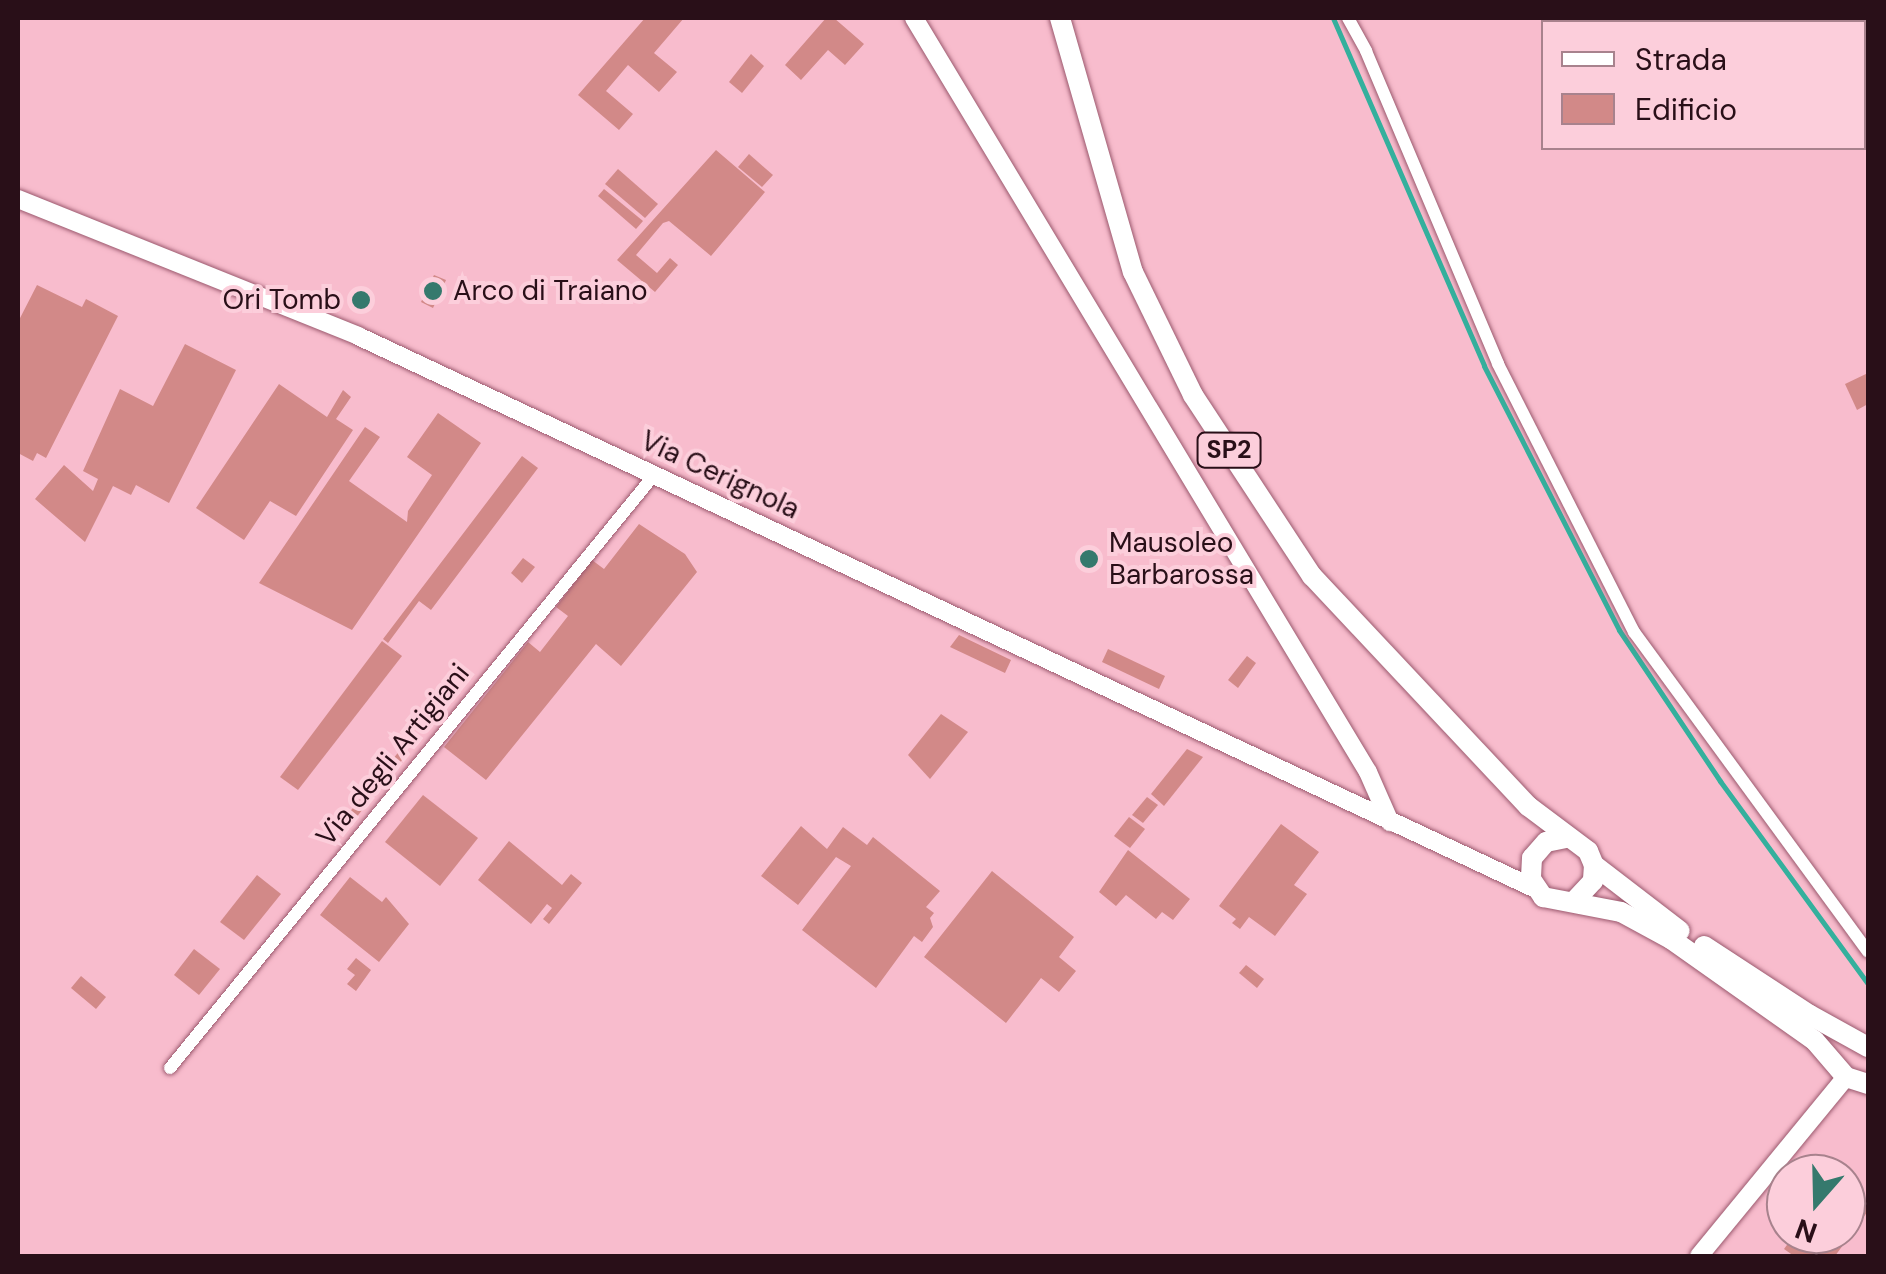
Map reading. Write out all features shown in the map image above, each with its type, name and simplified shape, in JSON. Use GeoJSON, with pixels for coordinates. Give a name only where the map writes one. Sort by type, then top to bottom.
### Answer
{"type":"FeatureCollection","features":[{"type":"Feature","properties":{"kind":"main road","name":"SP2"},"geometry":{"type":"LineString","coordinates":[[1060,18],[1133,272],[1193,394],[1312,576],[1528,806],[1566,838],[1584,846],[1594,865],[1657,916],[1810,1015],[1868,1047]]}},
{"type":"Feature","properties":{"kind":"main road"},"geometry":{"type":"LineString","coordinates":[[1528,806],[1534,853],[1529,869],[1536,890],[1553,902],[1575,900],[1621,912],[1670,940],[1815,1042],[1846,1077],[1868,1084]]}},
{"type":"Feature","properties":{"kind":"main road"},"geometry":{"type":"LineString","coordinates":[[1534,853],[1550,840],[1566,838]]}},
{"type":"Feature","properties":{"kind":"main road"},"geometry":{"type":"LineString","coordinates":[[1575,900],[1591,886],[1594,865]]}},
{"type":"Feature","properties":{"kind":"street"},"geometry":{"type":"LineString","coordinates":[[914,18],[1368,772],[1390,822]]}},
{"type":"Feature","properties":{"kind":"street"},"geometry":{"type":"LineString","coordinates":[[1348,18],[1366,51],[1498,364],[1634,632],[1868,952]]}},
{"type":"Feature","properties":{"kind":"street","name":"Via Cerignola"},"geometry":{"type":"LineString","coordinates":[[18,199],[358,336],[1536,890]]}},
{"type":"Feature","properties":{"kind":"street","name":"Via degli Artigiani"},"geometry":{"type":"LineString","coordinates":[[170,1068],[655,474]]}},
{"type":"Feature","properties":{"kind":"street"},"geometry":{"type":"LineString","coordinates":[[1491,868],[1511,871],[1534,853]]}},
{"type":"Feature","properties":{"kind":"street"},"geometry":{"type":"LineString","coordinates":[[1699,1256],[1846,1077]]}},
{"type":"Feature","properties":{"kind":"building"},"geometry":{"type":"Polygon","coordinates":[[[645,18],[684,18],[654,53],[677,72],[659,92],[628,65],[606,91],[633,114],[619,130],[578,95],[645,18]]]}},
{"type":"Feature","properties":{"kind":"building"},"geometry":{"type":"Polygon","coordinates":[[[826,18],[834,18],[864,44],[845,65],[828,50],[801,80],[785,65],[826,18]]]}},
{"type":"Feature","properties":{"kind":"building"},"geometry":{"type":"Polygon","coordinates":[[[751,54],[764,66],[742,93],[729,82],[751,54]]]}},
{"type":"Feature","properties":{"kind":"building"},"geometry":{"type":"Polygon","coordinates":[[[716,150],[765,192],[711,256],[669,221],[663,223],[636,255],[657,273],[670,258],[678,265],[655,292],[617,260],[716,150]]]}},
{"type":"Feature","properties":{"kind":"building"},"geometry":{"type":"Polygon","coordinates":[[[749,154],[773,175],[762,187],[738,167],[749,154]]]}},
{"type":"Feature","properties":{"kind":"building"},"geometry":{"type":"Polygon","coordinates":[[[618,169],[658,204],[645,218],[605,184],[618,169]]]}},
{"type":"Feature","properties":{"kind":"building"},"geometry":{"type":"Polygon","coordinates":[[[604,189],[643,221],[636,229],[598,196],[604,189]]]}},
{"type":"Feature","properties":{"kind":"building","name":"Arco di Traiano"},"geometry":{"type":"Polygon","coordinates":[[[434,275],[446,280],[433,308],[421,302],[434,275]]]}},
{"type":"Feature","properties":{"kind":"building"},"geometry":{"type":"Polygon","coordinates":[[[37,285],[82,307],[86,299],[118,316],[46,458],[37,453],[33,461],[18,453],[18,322],[37,285]]]}},
{"type":"Feature","properties":{"kind":"building"},"geometry":{"type":"Polygon","coordinates":[[[185,344],[236,370],[169,503],[136,485],[131,495],[113,486],[85,542],[35,499],[64,465],[93,491],[98,479],[83,471],[120,389],[153,406],[185,344]]]}},
{"type":"Feature","properties":{"kind":"building"},"geometry":{"type":"Polygon","coordinates":[[[1868,373],[1868,404],[1857,410],[1845,384],[1868,373]]]}},
{"type":"Feature","properties":{"kind":"building"},"geometry":{"type":"Polygon","coordinates":[[[279,384],[327,417],[343,390],[351,397],[336,419],[353,430],[296,516],[270,501],[244,540],[196,508],[279,384]]]}},
{"type":"Feature","properties":{"kind":"building"},"geometry":{"type":"Polygon","coordinates":[[[438,413],[481,443],[352,630],[259,583],[365,427],[380,437],[349,481],[407,522],[408,511],[432,475],[407,457],[438,413]]]}},
{"type":"Feature","properties":{"kind":"building"},"geometry":{"type":"Polygon","coordinates":[[[522,456],[538,468],[431,610],[419,601],[388,643],[383,639],[522,456]]]}},
{"type":"Feature","properties":{"kind":"building"},"geometry":{"type":"Polygon","coordinates":[[[639,524],[685,554],[697,572],[621,666],[596,644],[486,780],[444,747],[528,642],[540,652],[568,616],[556,607],[592,560],[604,569],[639,524]]]}},
{"type":"Feature","properties":{"kind":"building"},"geometry":{"type":"Polygon","coordinates":[[[523,558],[535,567],[522,583],[511,573],[523,558]]]}},
{"type":"Feature","properties":{"kind":"building"},"geometry":{"type":"Polygon","coordinates":[[[959,635],[1011,660],[1005,673],[950,647],[959,635]]]}},
{"type":"Feature","properties":{"kind":"building"},"geometry":{"type":"Polygon","coordinates":[[[382,641],[402,656],[298,790],[280,777],[382,641]]]}},
{"type":"Feature","properties":{"kind":"building"},"geometry":{"type":"Polygon","coordinates":[[[1108,649],[1165,676],[1159,689],[1102,662],[1108,649]]]}},
{"type":"Feature","properties":{"kind":"building"},"geometry":{"type":"Polygon","coordinates":[[[1247,656],[1256,663],[1238,688],[1228,680],[1247,656]]]}},
{"type":"Feature","properties":{"kind":"building"},"geometry":{"type":"Polygon","coordinates":[[[941,714],[968,732],[930,779],[908,755],[941,714]]]}},
{"type":"Feature","properties":{"kind":"building"},"geometry":{"type":"Polygon","coordinates":[[[401,749],[407,754],[355,819],[348,814],[401,749]]]}},
{"type":"Feature","properties":{"kind":"building"},"geometry":{"type":"Polygon","coordinates":[[[1187,749],[1203,757],[1164,806],[1151,794],[1187,749]]]}},
{"type":"Feature","properties":{"kind":"building"},"geometry":{"type":"Polygon","coordinates":[[[423,795],[478,838],[440,886],[385,842],[423,795]]]}},
{"type":"Feature","properties":{"kind":"building"},"geometry":{"type":"Polygon","coordinates":[[[1147,797],[1158,805],[1143,823],[1132,815],[1147,797]]]}},
{"type":"Feature","properties":{"kind":"building"},"geometry":{"type":"Polygon","coordinates":[[[1129,817],[1145,829],[1130,848],[1114,836],[1129,817]]]}},
{"type":"Feature","properties":{"kind":"building"},"geometry":{"type":"Polygon","coordinates":[[[1281,824],[1319,852],[1294,885],[1307,894],[1275,936],[1249,917],[1240,929],[1232,923],[1236,919],[1219,906],[1281,824]]]}},
{"type":"Feature","properties":{"kind":"building"},"geometry":{"type":"Polygon","coordinates":[[[801,826],[827,849],[843,827],[867,845],[873,837],[940,891],[926,907],[934,913],[930,918],[933,927],[922,942],[914,936],[876,988],[802,930],[851,866],[836,857],[798,905],[761,876],[801,826]]]}},
{"type":"Feature","properties":{"kind":"building"},"geometry":{"type":"Polygon","coordinates":[[[509,841],[562,885],[571,874],[582,883],[549,924],[543,919],[552,908],[547,904],[531,924],[478,880],[509,841]]]}},
{"type":"Feature","properties":{"kind":"building"},"geometry":{"type":"Polygon","coordinates":[[[1128,850],[1190,899],[1173,920],[1162,912],[1156,919],[1126,895],[1116,906],[1099,892],[1128,850]]]}},
{"type":"Feature","properties":{"kind":"building"},"geometry":{"type":"Polygon","coordinates":[[[992,871],[1074,937],[1059,957],[1076,971],[1059,992],[1041,978],[1006,1023],[924,957],[992,871]]]}},
{"type":"Feature","properties":{"kind":"building"},"geometry":{"type":"Polygon","coordinates":[[[257,875],[281,894],[244,940],[220,922],[257,875]]]}},
{"type":"Feature","properties":{"kind":"building"},"geometry":{"type":"Polygon","coordinates":[[[350,877],[382,902],[386,897],[409,924],[379,962],[320,915],[350,877]]]}},
{"type":"Feature","properties":{"kind":"building"},"geometry":{"type":"Polygon","coordinates":[[[194,949],[220,969],[199,995],[174,975],[194,949]]]}},
{"type":"Feature","properties":{"kind":"building"},"geometry":{"type":"Polygon","coordinates":[[[356,958],[371,970],[356,991],[347,984],[355,975],[347,969],[356,958]]]}},
{"type":"Feature","properties":{"kind":"building"},"geometry":{"type":"Polygon","coordinates":[[[1246,965],[1264,979],[1257,988],[1239,973],[1246,965]]]}},
{"type":"Feature","properties":{"kind":"building"},"geometry":{"type":"Polygon","coordinates":[[[81,976],[106,997],[96,1009],[71,988],[81,976]]]}},
{"type":"Feature","properties":{"kind":"building"},"geometry":{"type":"Polygon","coordinates":[[[1791,1254],[1836,1254],[1835,1256],[1791,1254]]]}},
{"type":"Feature","properties":{"kind":"waterway"},"geometry":{"type":"LineString","coordinates":[[1333,18],[1484,366],[1619,630],[1720,781],[1868,984]]}},
{"type":"Feature","properties":{"kind":"place","name":"Arco di Traiano"},"geometry":{"type":"Point","coordinates":[433,291]}},
{"type":"Feature","properties":{"kind":"place","name":"Ori Tomb"},"geometry":{"type":"Point","coordinates":[361,300]}},
{"type":"Feature","properties":{"kind":"place","name":"Mausoleo Barbarossa"},"geometry":{"type":"Point","coordinates":[1089,559]}}]}
